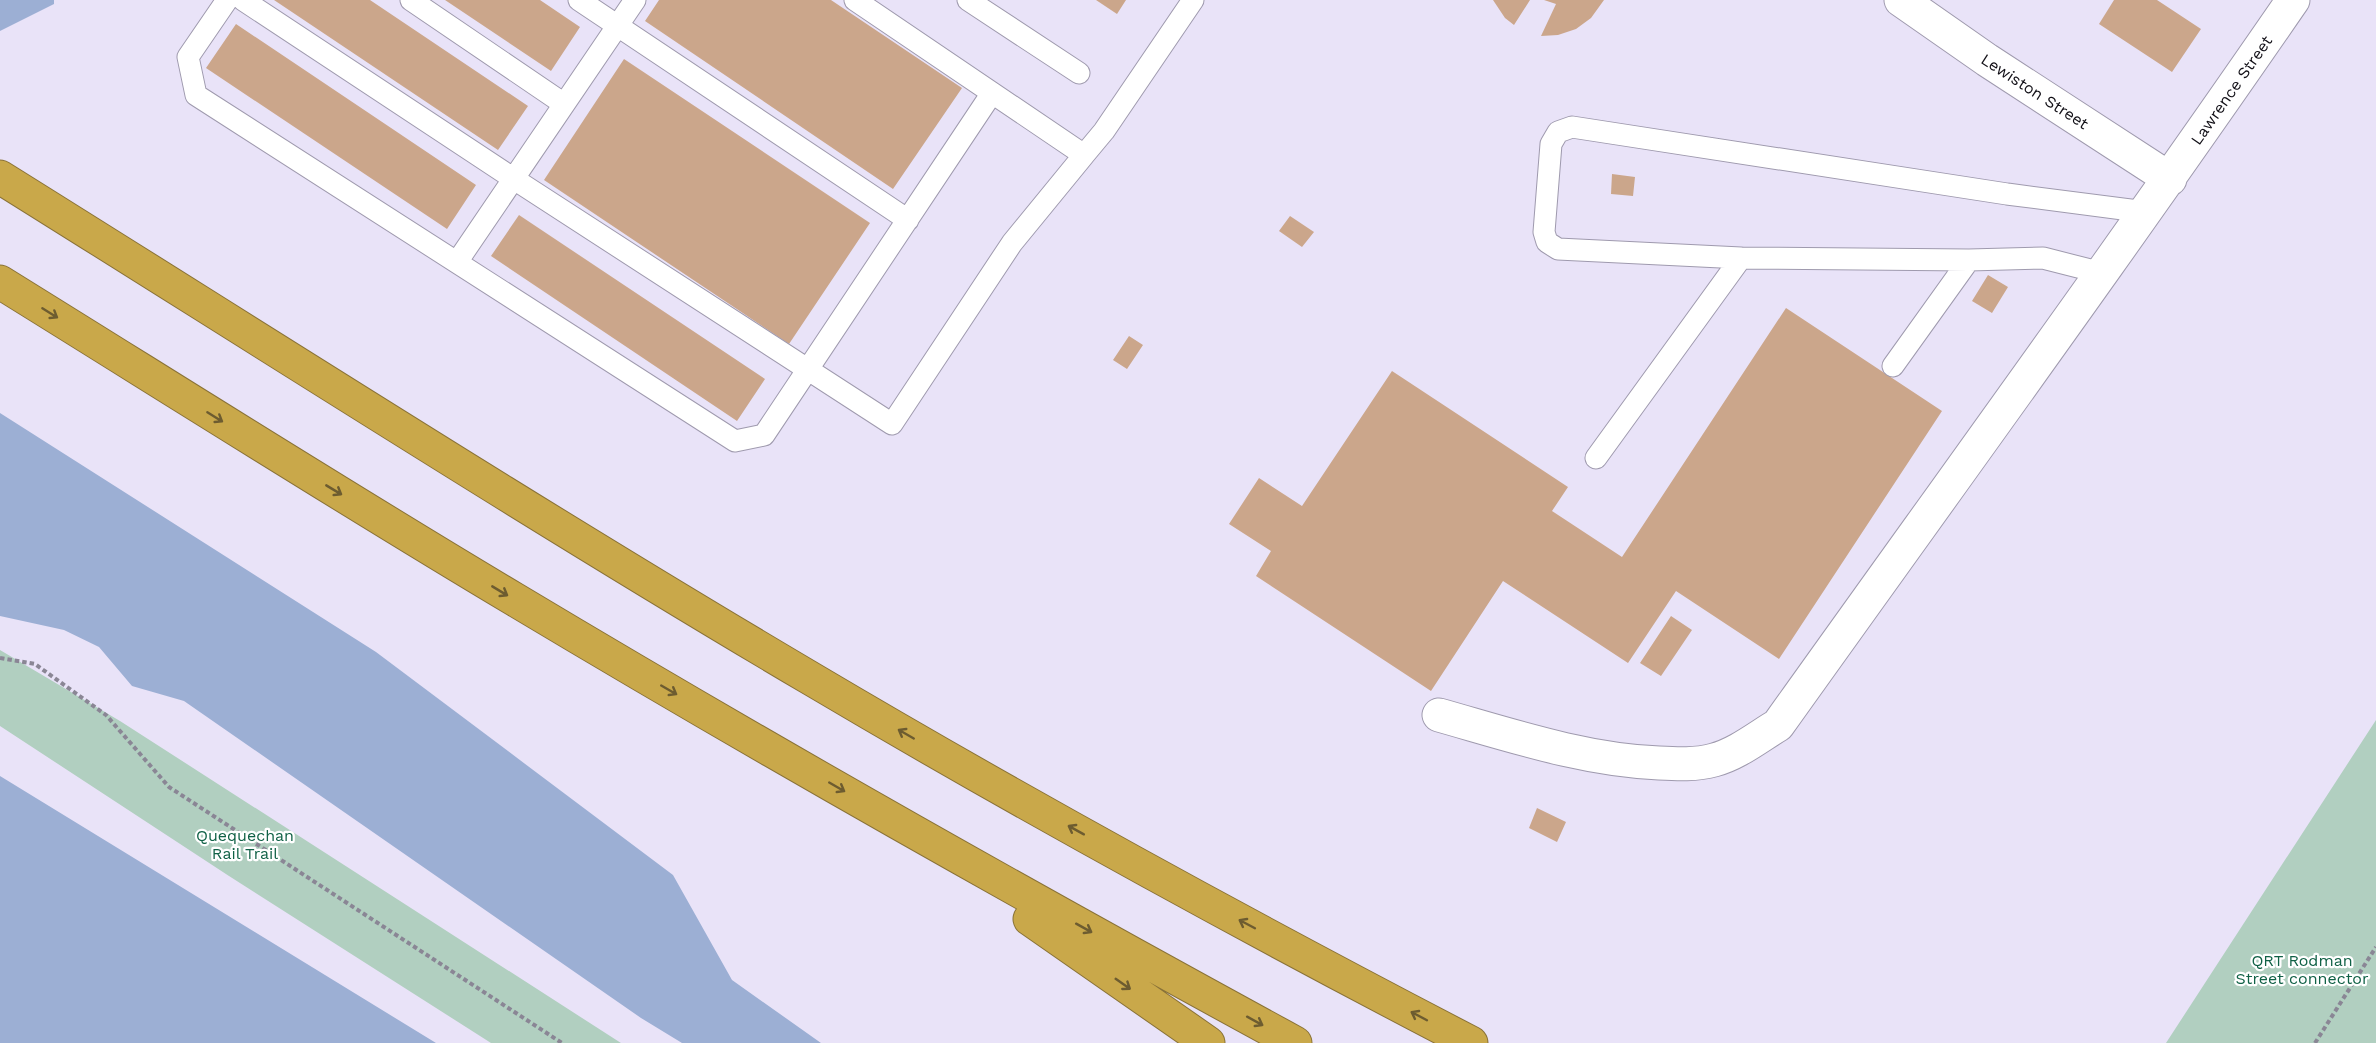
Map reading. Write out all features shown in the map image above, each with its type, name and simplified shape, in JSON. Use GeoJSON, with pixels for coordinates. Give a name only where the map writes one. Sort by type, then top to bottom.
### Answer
{"type":"FeatureCollection","features":[{"type":"Feature","properties":{"kind":"highway"},"geometry":{"type":"LineString","coordinates":[[0,177],[579,538],[811,679],[1146,868],[1471,1043]]}},
{"type":"Feature","properties":{"kind":"highway"},"geometry":{"type":"LineString","coordinates":[[0,282],[187,400],[515,600],[1106,940],[1295,1043]]}},
{"type":"Feature","properties":{"kind":"highway"},"geometry":{"type":"LineString","coordinates":[[869,805],[1208,1043]]}},
{"type":"Feature","properties":{"kind":"street","name":"Lewiston Street"},"geometry":{"type":"LineString","coordinates":[[1901,0],[1987,60],[2170,179]]}},
{"type":"Feature","properties":{"kind":"street","name":"Lawrence Street"},"geometry":{"type":"LineString","coordinates":[[1439,716],[1576,751],[1622,760],[1668,764],[1691,764],[1714,760],[1736,751],[1778,725],[2170,179],[2293,0]]}},
{"type":"Feature","properties":{"kind":"lane"},"geometry":{"type":"LineString","coordinates":[[227,0],[188,57],[196,95],[735,441],[764,435],[992,93]]}},
{"type":"Feature","properties":{"kind":"lane"},"geometry":{"type":"LineString","coordinates":[[243,0],[892,424],[1012,243],[1104,131],[1193,0]]}},
{"type":"Feature","properties":{"kind":"lane"},"geometry":{"type":"LineString","coordinates":[[411,0],[564,104]]}},
{"type":"Feature","properties":{"kind":"lane"},"geometry":{"type":"LineString","coordinates":[[579,0],[908,220]]}},
{"type":"Feature","properties":{"kind":"lane"},"geometry":{"type":"LineString","coordinates":[[457,262],[635,0]]}},
{"type":"Feature","properties":{"kind":"lane"},"geometry":{"type":"LineString","coordinates":[[855,0],[1084,155]]}},
{"type":"Feature","properties":{"kind":"lane"},"geometry":{"type":"LineString","coordinates":[[968,0],[1079,73]]}},
{"type":"Feature","properties":{"kind":"lane"},"geometry":{"type":"LineString","coordinates":[[2102,273],[2043,258],[1969,260],[1741,258],[1558,249],[1547,243],[1544,232],[1551,144],[1558,132],[1572,127],[2007,194],[2146,212]]}},
{"type":"Feature","properties":{"kind":"lane"},"geometry":{"type":"LineString","coordinates":[[1596,458],[1741,258]]}},
{"type":"Feature","properties":{"kind":"lane"},"geometry":{"type":"LineString","coordinates":[[1893,366],[1969,260]]}},
{"type":"Feature","properties":{"kind":"path"},"geometry":{"type":"LineString","coordinates":[[0,658],[35,664],[105,715],[169,787],[562,1043]]}},
{"type":"Feature","properties":{"kind":"path"},"geometry":{"type":"LineString","coordinates":[[2315,1043],[2376,947]]}},
{"type":"Feature","properties":{"kind":"green space","name":"Quequechan Rail Trail"},"geometry":{"type":"Polygon","coordinates":[[[0,650],[120,721],[621,1043],[491,1043],[229,876],[0,726],[0,650]]]}},
{"type":"Feature","properties":{"kind":"green space","name":"QRT Rodman Street connector"},"geometry":{"type":"Polygon","coordinates":[[[2376,720],[2376,1043],[2166,1043],[2376,720]]]}},
{"type":"Feature","properties":{"kind":"water"},"geometry":{"type":"Polygon","coordinates":[[[0,0],[54,0],[54,4],[0,31],[0,0]]]}},
{"type":"Feature","properties":{"kind":"water"},"geometry":{"type":"Polygon","coordinates":[[[0,413],[376,652],[673,875],[732,980],[821,1043],[682,1043],[641,1018],[184,701],[132,686],[99,647],[64,630],[0,616],[0,413]]]}},
{"type":"Feature","properties":{"kind":"water"},"geometry":{"type":"Polygon","coordinates":[[[0,776],[436,1043],[0,1043],[0,776]]]}},
{"type":"Feature","properties":{"kind":"building"},"geometry":{"type":"Polygon","coordinates":[[[274,0],[370,0],[528,106],[498,150],[274,0]]]}},
{"type":"Feature","properties":{"kind":"building"},"geometry":{"type":"Polygon","coordinates":[[[445,0],[540,0],[580,27],[551,71],[445,0]]]}},
{"type":"Feature","properties":{"kind":"building"},"geometry":{"type":"Polygon","coordinates":[[[659,0],[831,0],[962,88],[893,189],[645,21],[659,0]]]}},
{"type":"Feature","properties":{"kind":"building"},"geometry":{"type":"Polygon","coordinates":[[[1096,0],[1126,0],[1117,14],[1096,0]]]}},
{"type":"Feature","properties":{"kind":"building"},"geometry":{"type":"Polygon","coordinates":[[[1493,0],[1530,0],[1514,25],[1505,18],[1493,0]]]}},
{"type":"Feature","properties":{"kind":"building"},"geometry":{"type":"Polygon","coordinates":[[[1544,0],[1604,0],[1591,18],[1576,29],[1558,35],[1541,36],[1556,4],[1544,0]]]}},
{"type":"Feature","properties":{"kind":"building"},"geometry":{"type":"Polygon","coordinates":[[[2114,0],[2157,0],[2201,29],[2172,72],[2099,24],[2114,0]]]}},
{"type":"Feature","properties":{"kind":"building"},"geometry":{"type":"Polygon","coordinates":[[[236,24],[476,185],[447,229],[206,68],[236,24]]]}},
{"type":"Feature","properties":{"kind":"building"},"geometry":{"type":"Polygon","coordinates":[[[624,59],[870,223],[789,344],[544,180],[624,59]]]}},
{"type":"Feature","properties":{"kind":"building"},"geometry":{"type":"Polygon","coordinates":[[[1612,174],[1635,177],[1633,196],[1611,194],[1612,174]]]}},
{"type":"Feature","properties":{"kind":"building"},"geometry":{"type":"Polygon","coordinates":[[[519,215],[765,379],[737,421],[491,256],[519,215]]]}},
{"type":"Feature","properties":{"kind":"building"},"geometry":{"type":"Polygon","coordinates":[[[1290,216],[1314,232],[1302,247],[1279,231],[1290,216]]]}},
{"type":"Feature","properties":{"kind":"building"},"geometry":{"type":"Polygon","coordinates":[[[1988,275],[2008,287],[1992,313],[1972,301],[1988,275]]]}},
{"type":"Feature","properties":{"kind":"building"},"geometry":{"type":"Polygon","coordinates":[[[1786,308],[1942,411],[1779,659],[1676,591],[1628,663],[1503,581],[1431,691],[1256,576],[1271,551],[1229,524],[1259,478],[1302,506],[1392,371],[1568,487],[1552,511],[1622,557],[1786,308]]]}},
{"type":"Feature","properties":{"kind":"building"},"geometry":{"type":"Polygon","coordinates":[[[1129,336],[1143,345],[1127,369],[1113,360],[1129,336]]]}},
{"type":"Feature","properties":{"kind":"building"},"geometry":{"type":"Polygon","coordinates":[[[1671,616],[1692,630],[1661,676],[1640,663],[1671,616]]]}},
{"type":"Feature","properties":{"kind":"building"},"geometry":{"type":"Polygon","coordinates":[[[1537,808],[1566,822],[1557,842],[1529,828],[1537,808]]]}}]}
